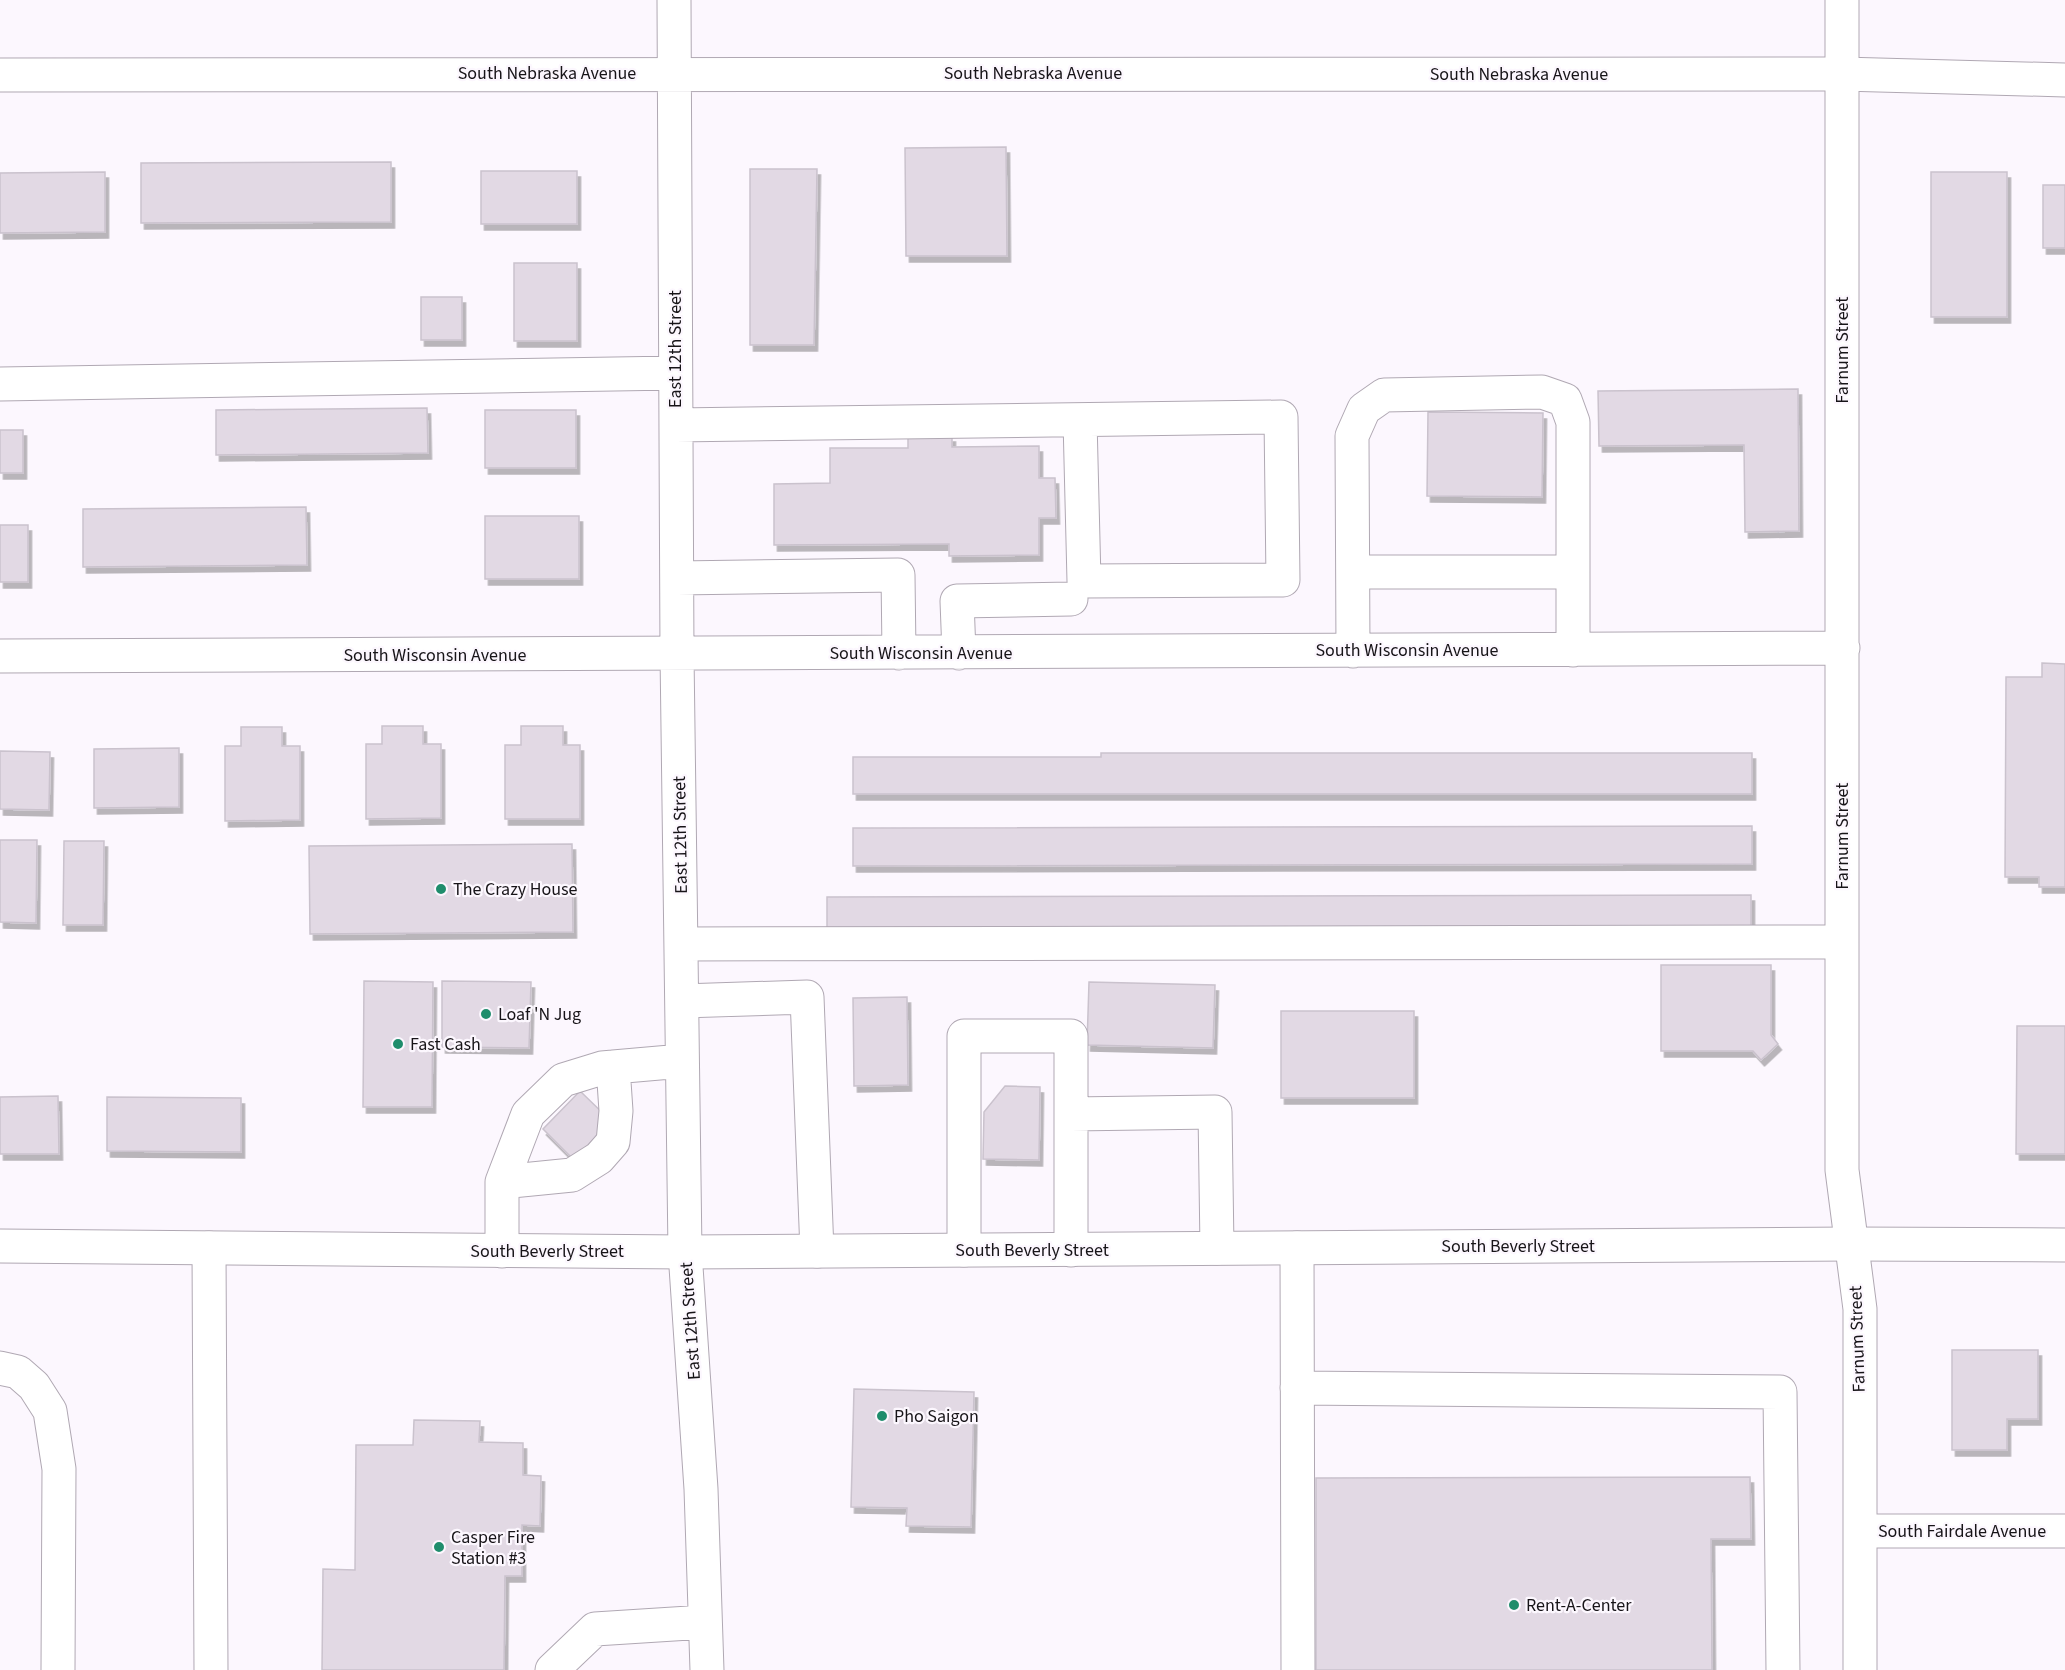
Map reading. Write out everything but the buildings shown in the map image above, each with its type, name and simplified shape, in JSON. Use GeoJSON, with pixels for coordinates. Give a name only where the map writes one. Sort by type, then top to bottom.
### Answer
{"type":"FeatureCollection","features":[{"type":"Feature","properties":{"kind":"street","name":"East 12th Street"},"geometry":{"type":"LineString","coordinates":[[674,0],[677,654],[685,1252],[701,1489],[707,1670]]}},
{"type":"Feature","properties":{"kind":"street","name":"Farnum Street"},"geometry":{"type":"LineString","coordinates":[[1842,0],[1842,1170],[1860,1309],[1860,1670]]}},
{"type":"Feature","properties":{"kind":"street","name":"South Nebraska Avenue"},"geometry":{"type":"LineString","coordinates":[[0,75],[1842,74],[2065,80]]}},
{"type":"Feature","properties":{"kind":"street"},"geometry":{"type":"LineString","coordinates":[[0,384],[675,373]]}},
{"type":"Feature","properties":{"kind":"street"},"geometry":{"type":"LineString","coordinates":[[1353,651],[1352,436],[1364,409],[1384,396],[1542,392],[1565,400],[1573,422],[1573,650]]}},
{"type":"Feature","properties":{"kind":"street"},"geometry":{"type":"LineString","coordinates":[[676,425],[1281,417],[1283,580],[1077,590],[957,601],[959,652]]}},
{"type":"Feature","properties":{"kind":"street"},"geometry":{"type":"LineString","coordinates":[[1072,652],[1077,590],[1080,420]]}},
{"type":"Feature","properties":{"kind":"street"},"geometry":{"type":"LineString","coordinates":[[1353,572],[1573,572]]}},
{"type":"Feature","properties":{"kind":"street"},"geometry":{"type":"LineString","coordinates":[[677,578],[898,575],[899,653]]}},
{"type":"Feature","properties":{"kind":"street","name":"South Wisconsin Avenue"},"geometry":{"type":"LineString","coordinates":[[0,656],[1843,648]]}},
{"type":"Feature","properties":{"kind":"street"},"geometry":{"type":"LineString","coordinates":[[681,944],[1842,942]]}},
{"type":"Feature","properties":{"kind":"street"},"geometry":{"type":"LineString","coordinates":[[682,1001],[807,997],[817,1251]]}},
{"type":"Feature","properties":{"kind":"street"},"geometry":{"type":"LineString","coordinates":[[964,1250],[964,1036],[1071,1036],[1071,1250]]}},
{"type":"Feature","properties":{"kind":"street"},"geometry":{"type":"LineString","coordinates":[[502,1251],[502,1182],[528,1114],[563,1080],[613,1067],[682,1061]]}},
{"type":"Feature","properties":{"kind":"street"},"geometry":{"type":"LineString","coordinates":[[502,1182],[572,1175],[598,1158],[613,1142],[616,1111],[613,1067]]}},
{"type":"Feature","properties":{"kind":"street"},"geometry":{"type":"LineString","coordinates":[[1071,1114],[1215,1112],[1217,1248]]}},
{"type":"Feature","properties":{"kind":"street","name":"South Beverly Street"},"geometry":{"type":"LineString","coordinates":[[0,1246],[685,1252],[1851,1244],[2065,1245]]}},
{"type":"Feature","properties":{"kind":"street"},"geometry":{"type":"LineString","coordinates":[[209,1248],[211,1670]]}},
{"type":"Feature","properties":{"kind":"street"},"geometry":{"type":"LineString","coordinates":[[1297,1248],[1298,1670]]}},
{"type":"Feature","properties":{"kind":"street"},"geometry":{"type":"LineString","coordinates":[[0,1368],[18,1372],[34,1386],[50,1411],[59,1469],[58,1670]]}},
{"type":"Feature","properties":{"kind":"street"},"geometry":{"type":"LineString","coordinates":[[1297,1388],[1780,1392],[1783,1670]]}},
{"type":"Feature","properties":{"kind":"street","name":"South Fairdale Avenue"},"geometry":{"type":"LineString","coordinates":[[1860,1531],[2065,1531]]}},
{"type":"Feature","properties":{"kind":"street"},"geometry":{"type":"LineString","coordinates":[[552,1670],[595,1629],[705,1622]]}},
{"type":"Feature","properties":{"kind":"place","name":"The Crazy House"},"geometry":{"type":"Point","coordinates":[441,889]}},
{"type":"Feature","properties":{"kind":"place","name":"Loaf 'N Jug"},"geometry":{"type":"Point","coordinates":[486,1014]}},
{"type":"Feature","properties":{"kind":"place","name":"Fast Cash"},"geometry":{"type":"Point","coordinates":[398,1044]}},
{"type":"Feature","properties":{"kind":"place","name":"Pho Saigon"},"geometry":{"type":"Point","coordinates":[882,1416]}},
{"type":"Feature","properties":{"kind":"place","name":"Casper Fire Station #3"},"geometry":{"type":"Point","coordinates":[439,1547]}},
{"type":"Feature","properties":{"kind":"place","name":"Rent-A-Center"},"geometry":{"type":"Point","coordinates":[1514,1605]}}]}
